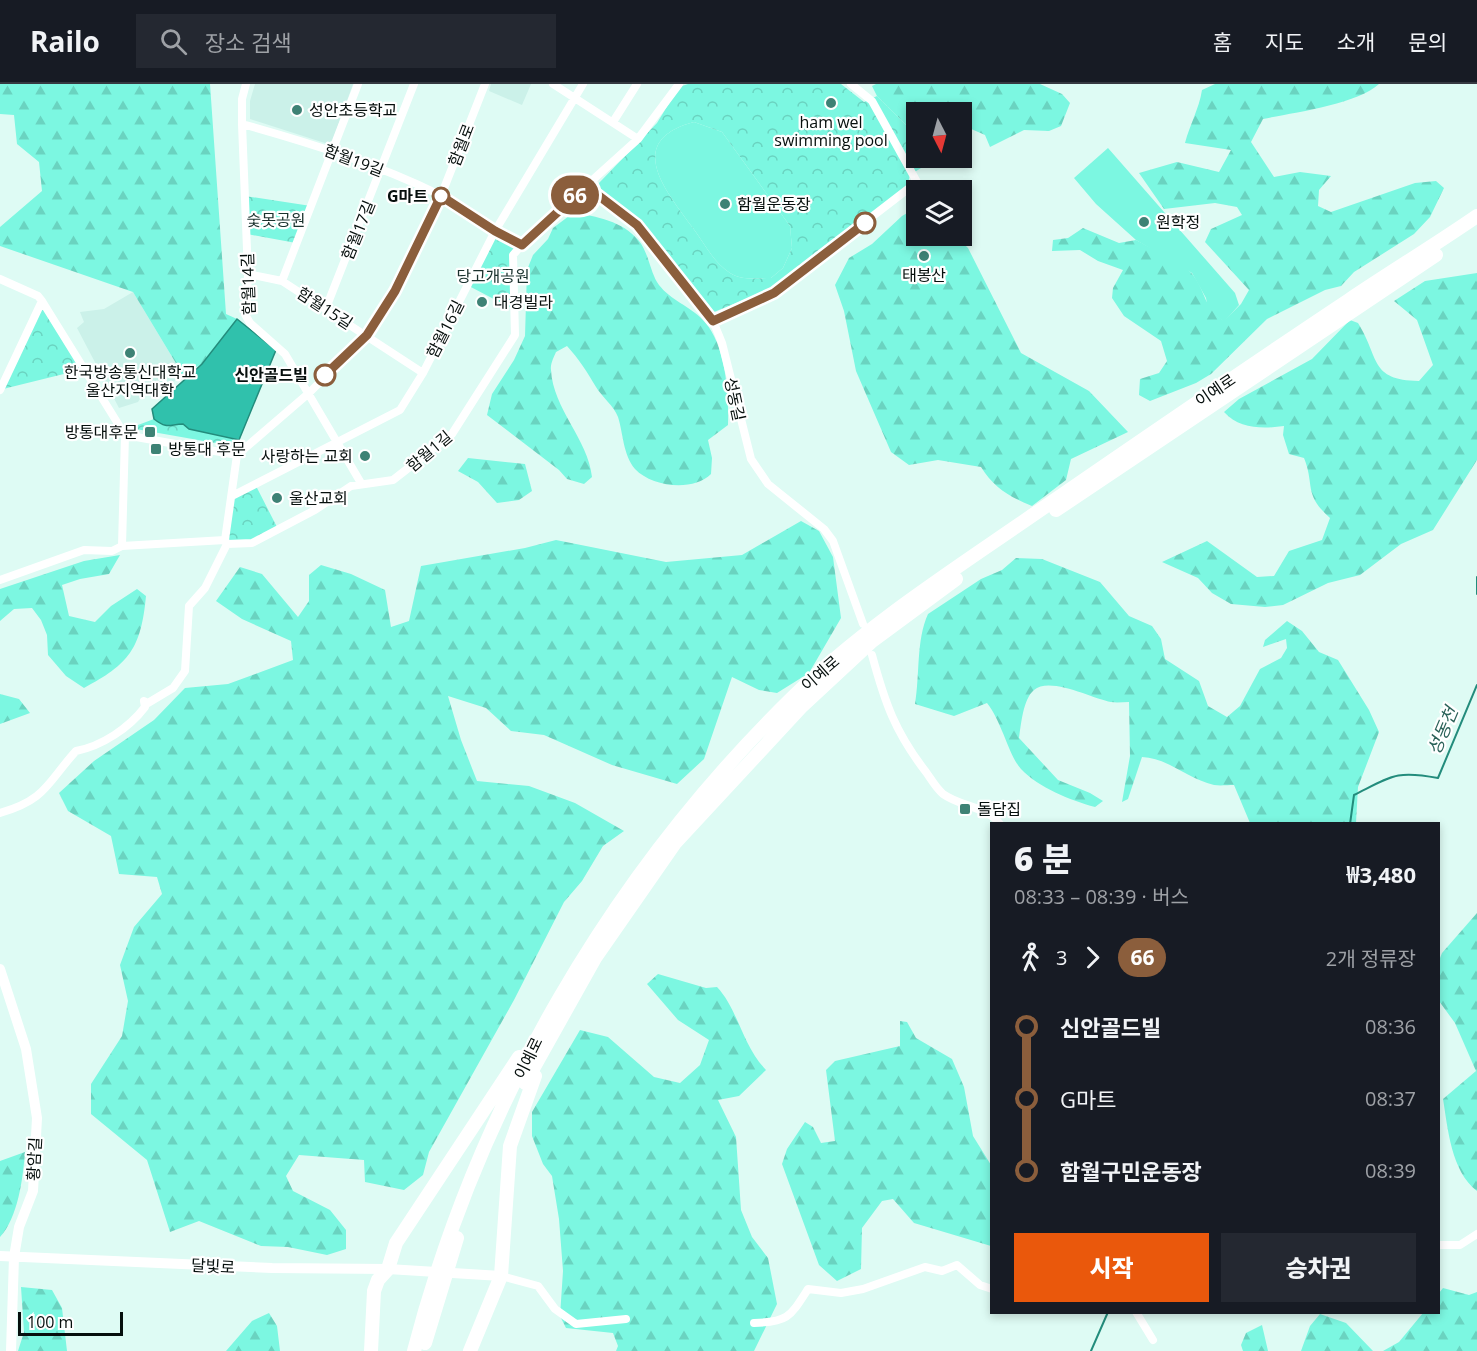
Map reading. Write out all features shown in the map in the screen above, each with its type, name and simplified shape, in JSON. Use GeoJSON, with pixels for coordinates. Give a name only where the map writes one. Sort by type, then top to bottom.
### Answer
{"type":"FeatureCollection","features":[{"type":"Feature","properties":{"kind":"highway","name":"이예로"},"geometry":{"type":"LineString","coordinates":[[414,1351],[430,1292],[486,1143],[561,1004],[627,893],[696,802],[794,696],[852,645],[931,586],[1140,441],[1477,216]]}},
{"type":"Feature","properties":{"kind":"highway","name":"이예로"},"geometry":{"type":"LineString","coordinates":[[423,1351],[459,1233],[487,1161],[561,1004],[675,843],[802,706],[872,641],[976,564],[1477,227]]}},
{"type":"Feature","properties":{"kind":"highway"},"geometry":{"type":"LineString","coordinates":[[371,1351],[374,1291],[378,1280],[388,1269],[396,1243],[561,1004]]}},
{"type":"Feature","properties":{"kind":"highway"},"geometry":{"type":"LineString","coordinates":[[470,1351],[501,1276],[510,1146],[561,1004]]}},
{"type":"Feature","properties":{"kind":"main road","name":"황암길"},"geometry":{"type":"LineString","coordinates":[[0,969],[26,1049],[37,1118],[33,1191],[19,1227],[14,1257],[11,1351]]}},
{"type":"Feature","properties":{"kind":"main road","name":"달빛로"},"geometry":{"type":"LineString","coordinates":[[0,1256],[272,1268],[388,1269],[501,1276]]}},
{"type":"Feature","properties":{"kind":"street","name":"함월14길"},"geometry":{"type":"LineString","coordinates":[[246,84],[242,99],[248,274],[246,316],[250,323],[285,354],[361,483]]}},
{"type":"Feature","properties":{"kind":"street","name":"함월15길"},"geometry":{"type":"LineString","coordinates":[[358,84],[282,281],[423,372]]}},
{"type":"Feature","properties":{"kind":"street","name":"함월17길"},"geometry":{"type":"LineString","coordinates":[[327,308],[414,84]]}},
{"type":"Feature","properties":{"kind":"street","name":"함월로"},"geometry":{"type":"LineString","coordinates":[[237,455],[309,393],[367,335],[395,291],[441,196],[485,84]]}},
{"type":"Feature","properties":{"kind":"street"},"geometry":{"type":"LineString","coordinates":[[553,84],[638,139]]}},
{"type":"Feature","properties":{"kind":"street","name":"함월16길"},"geometry":{"type":"LineString","coordinates":[[232,496],[339,444],[400,410],[423,372],[495,231],[583,84]]}},
{"type":"Feature","properties":{"kind":"street"},"geometry":{"type":"LineString","coordinates":[[613,122],[637,84]]}},
{"type":"Feature","properties":{"kind":"street","name":"함월1길"},"geometry":{"type":"LineString","coordinates":[[0,580],[84,550],[112,551],[122,546],[252,543],[315,510],[351,486],[393,480],[452,434],[515,335],[513,255],[638,139],[679,84]]}},
{"type":"Feature","properties":{"kind":"street"},"geometry":{"type":"LineString","coordinates":[[713,321],[774,293],[917,182],[872,101],[851,84]]}},
{"type":"Feature","properties":{"kind":"street","name":"함월19길"},"geometry":{"type":"LineString","coordinates":[[242,124],[333,150],[441,196],[495,231],[522,245]]}},
{"type":"Feature","properties":{"kind":"street","name":"성동길"},"geometry":{"type":"LineString","coordinates":[[586,186],[637,225],[713,321],[722,344],[750,459],[768,484],[825,529],[833,541],[863,624]]}},
{"type":"Feature","properties":{"kind":"street"},"geometry":{"type":"LineString","coordinates":[[248,274],[282,281]]}},
{"type":"Feature","properties":{"kind":"street"},"geometry":{"type":"LineString","coordinates":[[0,279],[38,296],[125,435],[122,546]]}},
{"type":"Feature","properties":{"kind":"street"},"geometry":{"type":"LineString","coordinates":[[0,390],[42,301]]}},
{"type":"Feature","properties":{"kind":"street"},"geometry":{"type":"LineString","coordinates":[[0,813],[26,806],[53,782],[76,751],[92,748],[135,721],[145,707],[144,701],[148,703],[172,688],[184,671],[189,606],[205,588],[226,542],[237,455],[125,435]]}},
{"type":"Feature","properties":{"kind":"street"},"geometry":{"type":"LineString","coordinates":[[872,655],[884,698],[903,743],[940,792],[953,801],[994,816],[998,822]]}},
{"type":"Feature","properties":{"kind":"street"},"geometry":{"type":"LineString","coordinates":[[1440,1245],[1460,1245],[1477,1234]]}},
{"type":"Feature","properties":{"kind":"street"},"geometry":{"type":"LineString","coordinates":[[754,1323],[779,1322],[795,1309],[808,1289],[824,1289],[841,1293],[863,1289],[925,1267],[942,1271],[957,1265],[980,1285],[990,1288]]}},
{"type":"Feature","properties":{"kind":"street"},"geometry":{"type":"LineString","coordinates":[[501,1276],[538,1286],[555,1309],[576,1324],[626,1319]]}},
{"type":"Feature","properties":{"kind":"street"},"geometry":{"type":"LineString","coordinates":[[1137,1314],[1153,1340]]}},
{"type":"Feature","properties":{"kind":"shaded area","name":"성안초등학교"},"geometry":{"type":"Polygon","coordinates":[[[255,84],[353,84],[331,145],[250,119],[250,101],[255,84]]]}},
{"type":"Feature","properties":{"kind":"shaded area"},"geometry":{"type":"Polygon","coordinates":[[[491,84],[531,84],[522,105],[489,91],[491,84]]]}},
{"type":"Feature","properties":{"kind":"shaded area","name":"한국방송통신대학교 울산지역대학"},"geometry":{"type":"Polygon","coordinates":[[[133,292],[180,370],[179,377],[161,393],[148,386],[138,402],[119,408],[77,328],[84,322],[80,312],[104,309],[133,292]]]}},
{"type":"Feature","properties":{"kind":"shaded area"},"geometry":{"type":"Polygon","coordinates":[[[237,319],[276,350],[239,440],[189,429],[183,424],[169,426],[154,419],[152,409],[202,364],[237,319]]]}},
{"type":"Feature","properties":{"kind":"green space"},"geometry":{"type":"Polygon","coordinates":[[[0,84],[210,84],[226,314],[237,319],[202,364],[179,377],[180,370],[133,292],[0,246],[0,227],[42,191],[39,162],[17,144],[14,115],[0,114],[0,84]]]}},
{"type":"Feature","properties":{"kind":"green space"},"geometry":{"type":"Polygon","coordinates":[[[688,84],[841,84],[864,102],[877,96],[906,125],[906,168],[921,168],[906,180],[906,188],[768,290],[714,312],[600,191],[599,183],[657,123],[679,87],[688,84]],[[694,122],[672,130],[660,141],[655,154],[663,183],[710,252],[730,273],[750,279],[771,278],[783,268],[792,248],[790,226],[722,132],[694,122]]]}},
{"type":"Feature","properties":{"kind":"green space"},"geometry":{"type":"Polygon","coordinates":[[[876,84],[1040,84],[1062,94],[1070,103],[1061,126],[1049,131],[1024,130],[990,147],[985,135],[972,129],[972,102],[906,102],[906,125],[877,96],[872,86],[876,84]]]}},
{"type":"Feature","properties":{"kind":"green space"},"geometry":{"type":"Polygon","coordinates":[[[1215,84],[1379,84],[1369,91],[1341,102],[1263,119],[1251,142],[1274,177],[1300,172],[1331,176],[1319,190],[1318,206],[1331,212],[1415,183],[1436,181],[1444,188],[1430,217],[1414,234],[1354,272],[1341,286],[1325,290],[1267,319],[1211,374],[1196,383],[1150,401],[1139,395],[1140,379],[1159,373],[1167,361],[1161,341],[1124,316],[1112,298],[1113,288],[1123,270],[1098,261],[1080,250],[1052,251],[1053,240],[1068,238],[1083,228],[1119,243],[1136,240],[1189,270],[1212,311],[1224,321],[1241,304],[1249,290],[1205,242],[1211,229],[1242,215],[1237,207],[1215,203],[1164,209],[1139,173],[1177,162],[1219,172],[1231,150],[1185,143],[1202,90],[1215,84]]]}},
{"type":"Feature","properties":{"kind":"green space","name":"함월운동장"},"geometry":{"type":"Polygon","coordinates":[[[694,122],[722,132],[790,226],[792,248],[783,268],[771,278],[750,279],[735,276],[724,269],[663,183],[655,154],[660,141],[672,130],[694,122]]]}},
{"type":"Feature","properties":{"kind":"green space","name":"원학정"},"geometry":{"type":"Polygon","coordinates":[[[1108,148],[1235,293],[1239,305],[1224,322],[1208,309],[1206,298],[1192,273],[1136,240],[1096,204],[1074,178],[1108,148]]]}},
{"type":"Feature","properties":{"kind":"green space","name":"숯못공원"},"geometry":{"type":"Polygon","coordinates":[[[245,196],[311,206],[296,243],[247,234],[245,196]]]}},
{"type":"Feature","properties":{"kind":"green space"},"geometry":{"type":"Polygon","coordinates":[[[573,213],[609,221],[633,234],[642,245],[661,288],[700,317],[709,327],[715,339],[724,368],[728,398],[728,425],[708,440],[712,458],[711,474],[703,480],[684,485],[673,485],[652,480],[635,469],[626,450],[616,413],[567,346],[556,352],[551,370],[558,398],[589,463],[592,477],[584,484],[567,479],[559,470],[487,415],[492,394],[514,360],[525,336],[527,270],[533,255],[548,239],[553,228],[573,213]]]}},
{"type":"Feature","properties":{"kind":"green space"},"geometry":{"type":"Polygon","coordinates":[[[906,214],[906,246],[966,246],[1021,353],[1089,391],[1128,432],[1071,459],[1066,480],[1032,506],[1003,491],[991,481],[981,467],[938,460],[909,465],[891,452],[856,371],[844,311],[835,285],[849,258],[872,244],[906,214]]]}},
{"type":"Feature","properties":{"kind":"green space","name":"당고개공원"},"geometry":{"type":"Polygon","coordinates":[[[495,231],[521,244],[513,255],[515,310],[467,285],[495,231]]]}},
{"type":"Feature","properties":{"kind":"green space"},"geometry":{"type":"Polygon","coordinates":[[[1477,273],[1477,460],[1433,530],[1401,544],[1360,575],[1328,583],[1283,605],[1265,607],[1231,604],[1212,593],[1198,578],[1162,562],[1207,541],[1257,577],[1274,576],[1289,551],[1322,540],[1330,518],[1313,496],[1304,458],[1289,454],[1283,435],[1284,426],[1244,425],[1224,412],[1239,399],[1312,359],[1350,320],[1358,323],[1378,365],[1384,371],[1403,380],[1419,381],[1433,365],[1417,320],[1394,301],[1425,281],[1477,273]]]}},
{"type":"Feature","properties":{"kind":"green space"},"geometry":{"type":"Polygon","coordinates":[[[42,301],[84,369],[3,389],[42,301]]]}},
{"type":"Feature","properties":{"kind":"green space"},"geometry":{"type":"Polygon","coordinates":[[[154,419],[169,426],[183,424],[189,429],[239,440],[238,447],[130,428],[154,419]]]}},
{"type":"Feature","properties":{"kind":"green space"},"geometry":{"type":"Polygon","coordinates":[[[468,458],[525,464],[532,491],[519,500],[497,503],[478,482],[458,471],[468,458]]]}},
{"type":"Feature","properties":{"kind":"green space"},"geometry":{"type":"Polygon","coordinates":[[[255,484],[278,529],[252,543],[227,544],[232,496],[255,484]]]}},
{"type":"Feature","properties":{"kind":"green space"},"geometry":{"type":"Polygon","coordinates":[[[801,521],[819,531],[833,557],[841,618],[809,673],[777,693],[759,690],[732,677],[704,759],[677,784],[612,765],[544,735],[511,731],[486,708],[448,696],[461,740],[477,781],[529,786],[575,803],[624,831],[603,846],[582,881],[564,902],[514,1000],[429,1152],[423,1175],[404,1190],[365,1182],[364,1160],[299,1155],[286,1176],[293,1191],[330,1210],[346,1230],[346,1249],[327,1255],[288,1247],[261,1246],[199,1221],[170,1232],[147,1160],[91,1114],[91,1084],[122,1036],[128,1001],[120,965],[134,927],[162,894],[157,877],[119,874],[111,836],[68,811],[59,793],[94,761],[154,720],[185,688],[228,684],[293,660],[291,641],[242,619],[216,601],[240,567],[262,574],[298,617],[309,601],[309,575],[321,565],[351,574],[385,590],[391,627],[409,621],[421,566],[525,548],[556,540],[666,562],[742,555],[801,521]]]}},
{"type":"Feature","properties":{"kind":"green space"},"geometry":{"type":"Polygon","coordinates":[[[120,555],[109,574],[62,585],[69,616],[95,622],[111,606],[137,589],[146,596],[141,629],[130,653],[112,671],[84,688],[66,676],[48,655],[47,635],[41,620],[32,608],[14,609],[0,621],[0,589],[84,561],[120,555]]]}},
{"type":"Feature","properties":{"kind":"green space"},"geometry":{"type":"Polygon","coordinates":[[[1016,558],[1042,559],[1100,582],[1129,616],[1152,626],[1161,639],[1165,659],[1199,681],[1208,706],[1227,717],[1240,706],[1260,669],[1281,658],[1287,648],[1286,639],[1263,647],[1265,640],[1287,621],[1302,631],[1319,652],[1338,660],[1369,710],[1379,732],[1358,787],[1356,822],[1250,822],[1234,785],[1216,785],[1205,782],[1161,761],[1142,757],[1128,799],[1122,802],[1130,756],[1129,702],[1111,702],[1061,687],[1050,686],[1041,686],[1034,690],[1027,699],[1019,738],[1058,780],[1103,801],[1095,807],[1055,792],[1028,776],[1013,756],[987,703],[954,716],[915,704],[920,646],[928,614],[981,579],[1002,570],[1016,558]]]}},
{"type":"Feature","properties":{"kind":"green space"},"geometry":{"type":"Polygon","coordinates":[[[0,694],[19,699],[30,713],[0,724],[0,694]]]}},
{"type":"Feature","properties":{"kind":"green space"},"geometry":{"type":"Polygon","coordinates":[[[1477,913],[1477,1191],[1468,1183],[1456,1161],[1443,1099],[1476,1071],[1455,1023],[1440,1002],[1442,953],[1477,913]]]}},
{"type":"Feature","properties":{"kind":"green space"},"geometry":{"type":"Polygon","coordinates":[[[658,974],[706,988],[717,987],[730,1006],[751,1050],[766,1070],[739,1096],[718,1100],[736,1137],[741,1210],[752,1237],[768,1258],[777,1304],[754,1351],[616,1351],[618,1346],[613,1333],[566,1328],[560,1316],[563,1271],[559,1219],[552,1176],[543,1164],[532,1136],[532,1112],[580,1030],[608,1037],[654,1077],[680,1083],[700,1065],[709,1040],[678,1020],[647,984],[658,974]]]}},
{"type":"Feature","properties":{"kind":"green space"},"geometry":{"type":"Polygon","coordinates":[[[900,1021],[907,1022],[916,1038],[952,1059],[964,1087],[973,1136],[990,1163],[990,1246],[914,1223],[893,1199],[882,1201],[862,1228],[861,1269],[837,1281],[819,1265],[782,1164],[787,1149],[805,1122],[813,1127],[821,1143],[835,1141],[826,1070],[835,1061],[900,1046],[900,1021]]]}},
{"type":"Feature","properties":{"kind":"green space"},"geometry":{"type":"Polygon","coordinates":[[[25,1152],[15,1209],[0,1237],[0,1161],[25,1152]]]}},
{"type":"Feature","properties":{"kind":"green space"},"geometry":{"type":"Polygon","coordinates":[[[21,1287],[52,1290],[62,1308],[67,1351],[18,1351],[24,1332],[21,1287]]]}},
{"type":"Feature","properties":{"kind":"green space"},"geometry":{"type":"Polygon","coordinates":[[[1443,1288],[1469,1295],[1477,1292],[1477,1351],[1383,1351],[1399,1342],[1422,1314],[1440,1314],[1440,1292],[1443,1288]]]}},
{"type":"Feature","properties":{"kind":"green space"},"geometry":{"type":"Polygon","coordinates":[[[269,1313],[277,1326],[280,1351],[226,1351],[252,1321],[269,1313]]]}},
{"type":"Feature","properties":{"kind":"green space"},"geometry":{"type":"Polygon","coordinates":[[[1320,1314],[1346,1323],[1373,1351],[1301,1351],[1310,1326],[1320,1314]]]}},
{"type":"Feature","properties":{"kind":"green space"},"geometry":{"type":"Polygon","coordinates":[[[1262,1325],[1268,1351],[1243,1351],[1241,1345],[1246,1333],[1262,1325]]]}},
{"type":"Feature","properties":{"kind":"waterway","name":"성동천"},"geometry":{"type":"LineString","coordinates":[[1477,577],[1477,594]]}},
{"type":"Feature","properties":{"kind":"waterway","name":"성동천"},"geometry":{"type":"LineString","coordinates":[[1350,822],[1354,795],[1377,783],[1403,775],[1438,778],[1477,685]]}},
{"type":"Feature","properties":{"kind":"waterway","name":"성동천"},"geometry":{"type":"LineString","coordinates":[[1091,1351],[1107,1314]]}},
{"type":"Feature","properties":{"kind":"bus line","name":"66"},"geometry":{"type":"LineString","coordinates":[[325,375],[367,335],[395,291],[441,196],[495,231],[522,245],[586,186],[637,225],[713,321],[774,293],[865,223]]}},
{"type":"Feature","properties":{"kind":"place","name":"ham wel swimming pool"},"geometry":{"type":"Point","coordinates":[831,103]}},
{"type":"Feature","properties":{"kind":"place","name":"성안초등학교"},"geometry":{"type":"Point","coordinates":[297,110]}},
{"type":"Feature","properties":{"kind":"place","name":"G마트"},"geometry":{"type":"Point","coordinates":[441,196]}},
{"type":"Feature","properties":{"kind":"place","name":"함월운동장"},"geometry":{"type":"Point","coordinates":[725,204]}},
{"type":"Feature","properties":{"kind":"place","name":"원학정"},"geometry":{"type":"Point","coordinates":[1144,222]}},
{"type":"Feature","properties":{"kind":"place","name":"태봉산"},"geometry":{"type":"Point","coordinates":[924,256]}},
{"type":"Feature","properties":{"kind":"place","name":"대경빌라"},"geometry":{"type":"Point","coordinates":[482,302]}},
{"type":"Feature","properties":{"kind":"place","name":"한국방송통신대학교 울산지역대학"},"geometry":{"type":"Point","coordinates":[130,353]}},
{"type":"Feature","properties":{"kind":"place","name":"신안골드빌"},"geometry":{"type":"Point","coordinates":[325,375]}},
{"type":"Feature","properties":{"kind":"place","name":"방통대후문"},"geometry":{"type":"Point","coordinates":[150,432]}},
{"type":"Feature","properties":{"kind":"place","name":"방통대 후문"},"geometry":{"type":"Point","coordinates":[156,449]}},
{"type":"Feature","properties":{"kind":"place","name":"사랑하는 교회"},"geometry":{"type":"Point","coordinates":[365,456]}},
{"type":"Feature","properties":{"kind":"place","name":"울산교회"},"geometry":{"type":"Point","coordinates":[277,498]}},
{"type":"Feature","properties":{"kind":"place","name":"돌담집"},"geometry":{"type":"Point","coordinates":[965,809]}}]}
